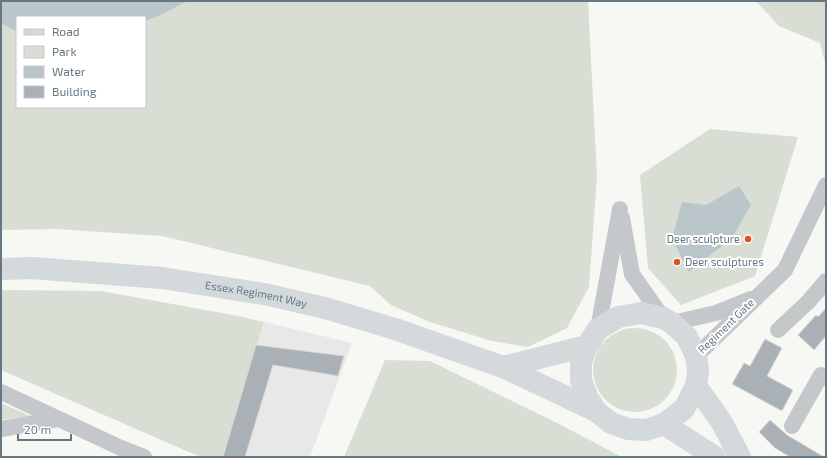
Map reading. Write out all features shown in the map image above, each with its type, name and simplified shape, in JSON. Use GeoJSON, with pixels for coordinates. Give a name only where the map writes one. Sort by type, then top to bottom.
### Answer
{"type":"FeatureCollection","features":[{"type":"Feature","properties":{"kind":"main road","name":"Essex Regiment Way"},"geometry":{"type":"LineString","coordinates":[[1,269],[32,268],[162,278],[264,294],[325,308],[395,329],[503,367],[596,411],[611,423],[628,429],[646,430],[664,424],[684,409],[696,386],[698,371],[696,356],[687,337],[668,320]]}},
{"type":"Feature","properties":{"kind":"main road"},"geometry":{"type":"LineString","coordinates":[[503,367],[593,337],[618,317],[641,313],[668,320]]}},
{"type":"Feature","properties":{"kind":"main road","name":"Essex Regiment Way"},"geometry":{"type":"LineString","coordinates":[[593,337],[581,362],[581,380],[587,397],[596,411]]}},
{"type":"Feature","properties":{"kind":"main road"},"geometry":{"type":"LineString","coordinates":[[696,386],[721,421],[740,457]]}},
{"type":"Feature","properties":{"kind":"main road"},"geometry":{"type":"LineString","coordinates":[[664,424],[716,457]]}},
{"type":"Feature","properties":{"kind":"street","name":"Regiment Gate"},"geometry":{"type":"LineString","coordinates":[[696,356],[785,270],[824,194]]}},
{"type":"Feature","properties":{"kind":"street"},"geometry":{"type":"LineString","coordinates":[[593,337],[620,208],[632,274],[668,320]]}},
{"type":"Feature","properties":{"kind":"street"},"geometry":{"type":"LineString","coordinates":[[778,330],[808,302],[826,281]]}},
{"type":"Feature","properties":{"kind":"street","name":"Regiment Gate"},"geometry":{"type":"LineString","coordinates":[[668,320],[716,313],[756,297]]}},
{"type":"Feature","properties":{"kind":"street"},"geometry":{"type":"LineString","coordinates":[[792,426],[821,375],[826,377]]}},
{"type":"Feature","properties":{"kind":"street"},"geometry":{"type":"LineString","coordinates":[[1,392],[144,457]]}},
{"type":"Feature","properties":{"kind":"street"},"geometry":{"type":"LineString","coordinates":[[1,429],[58,419]]}},
{"type":"Feature","properties":{"kind":"shaded area"},"geometry":{"type":"Polygon","coordinates":[[[264,322],[352,343],[310,457],[223,457],[264,322]]]}},
{"type":"Feature","properties":{"kind":"green space"},"geometry":{"type":"Polygon","coordinates":[[[1,1],[588,1],[597,176],[589,287],[567,328],[528,347],[492,341],[430,322],[391,305],[370,286],[162,236],[57,229],[1,230],[1,1]]]}},
{"type":"Feature","properties":{"kind":"green space"},"geometry":{"type":"Polygon","coordinates":[[[756,1],[826,1],[826,67],[820,43],[779,26],[756,1]]]}},
{"type":"Feature","properties":{"kind":"green space"},"geometry":{"type":"Polygon","coordinates":[[[710,129],[798,137],[755,276],[681,305],[648,268],[640,175],[710,129]]]}},
{"type":"Feature","properties":{"kind":"green space"},"geometry":{"type":"Polygon","coordinates":[[[1,290],[101,291],[264,322],[223,457],[198,456],[1,370],[1,290]]]}},
{"type":"Feature","properties":{"kind":"green space"},"geometry":{"type":"Polygon","coordinates":[[[635,328],[651,331],[665,340],[674,354],[677,370],[674,386],[665,400],[651,409],[635,412],[619,409],[605,400],[596,386],[593,370],[596,354],[605,340],[619,331],[635,328]]]}},
{"type":"Feature","properties":{"kind":"green space"},"geometry":{"type":"Polygon","coordinates":[[[385,360],[430,361],[555,422],[622,457],[344,457],[385,360]]]}},
{"type":"Feature","properties":{"kind":"green space"},"geometry":{"type":"Polygon","coordinates":[[[1,403],[30,416],[1,420],[1,403]]]}},
{"type":"Feature","properties":{"kind":"water"},"geometry":{"type":"Polygon","coordinates":[[[1,1],[187,1],[161,15],[146,21],[146,16],[16,16],[16,31],[1,23],[1,1]]]}},
{"type":"Feature","properties":{"kind":"water"},"geometry":{"type":"Polygon","coordinates":[[[739,186],[751,205],[732,238],[689,272],[672,239],[682,202],[706,205],[739,186]]]}},
{"type":"Feature","properties":{"kind":"building"},"geometry":{"type":"Polygon","coordinates":[[[826,308],[826,336],[814,350],[798,335],[816,315],[818,317],[826,308]]]}},
{"type":"Feature","properties":{"kind":"building"},"geometry":{"type":"Polygon","coordinates":[[[765,339],[782,348],[767,376],[793,390],[782,411],[732,384],[744,363],[750,366],[765,339]]]}},
{"type":"Feature","properties":{"kind":"building"},"geometry":{"type":"Polygon","coordinates":[[[256,345],[344,356],[338,376],[273,365],[245,457],[223,457],[256,345]]]}},
{"type":"Feature","properties":{"kind":"building"},"geometry":{"type":"Polygon","coordinates":[[[770,420],[787,435],[824,457],[790,457],[775,448],[759,432],[770,420]]]}},
{"type":"Feature","properties":{"kind":"place","name":"Deer sculpture"},"geometry":{"type":"Point","coordinates":[748,239]}},
{"type":"Feature","properties":{"kind":"place","name":"Deer sculptures"},"geometry":{"type":"Point","coordinates":[677,262]}}]}
